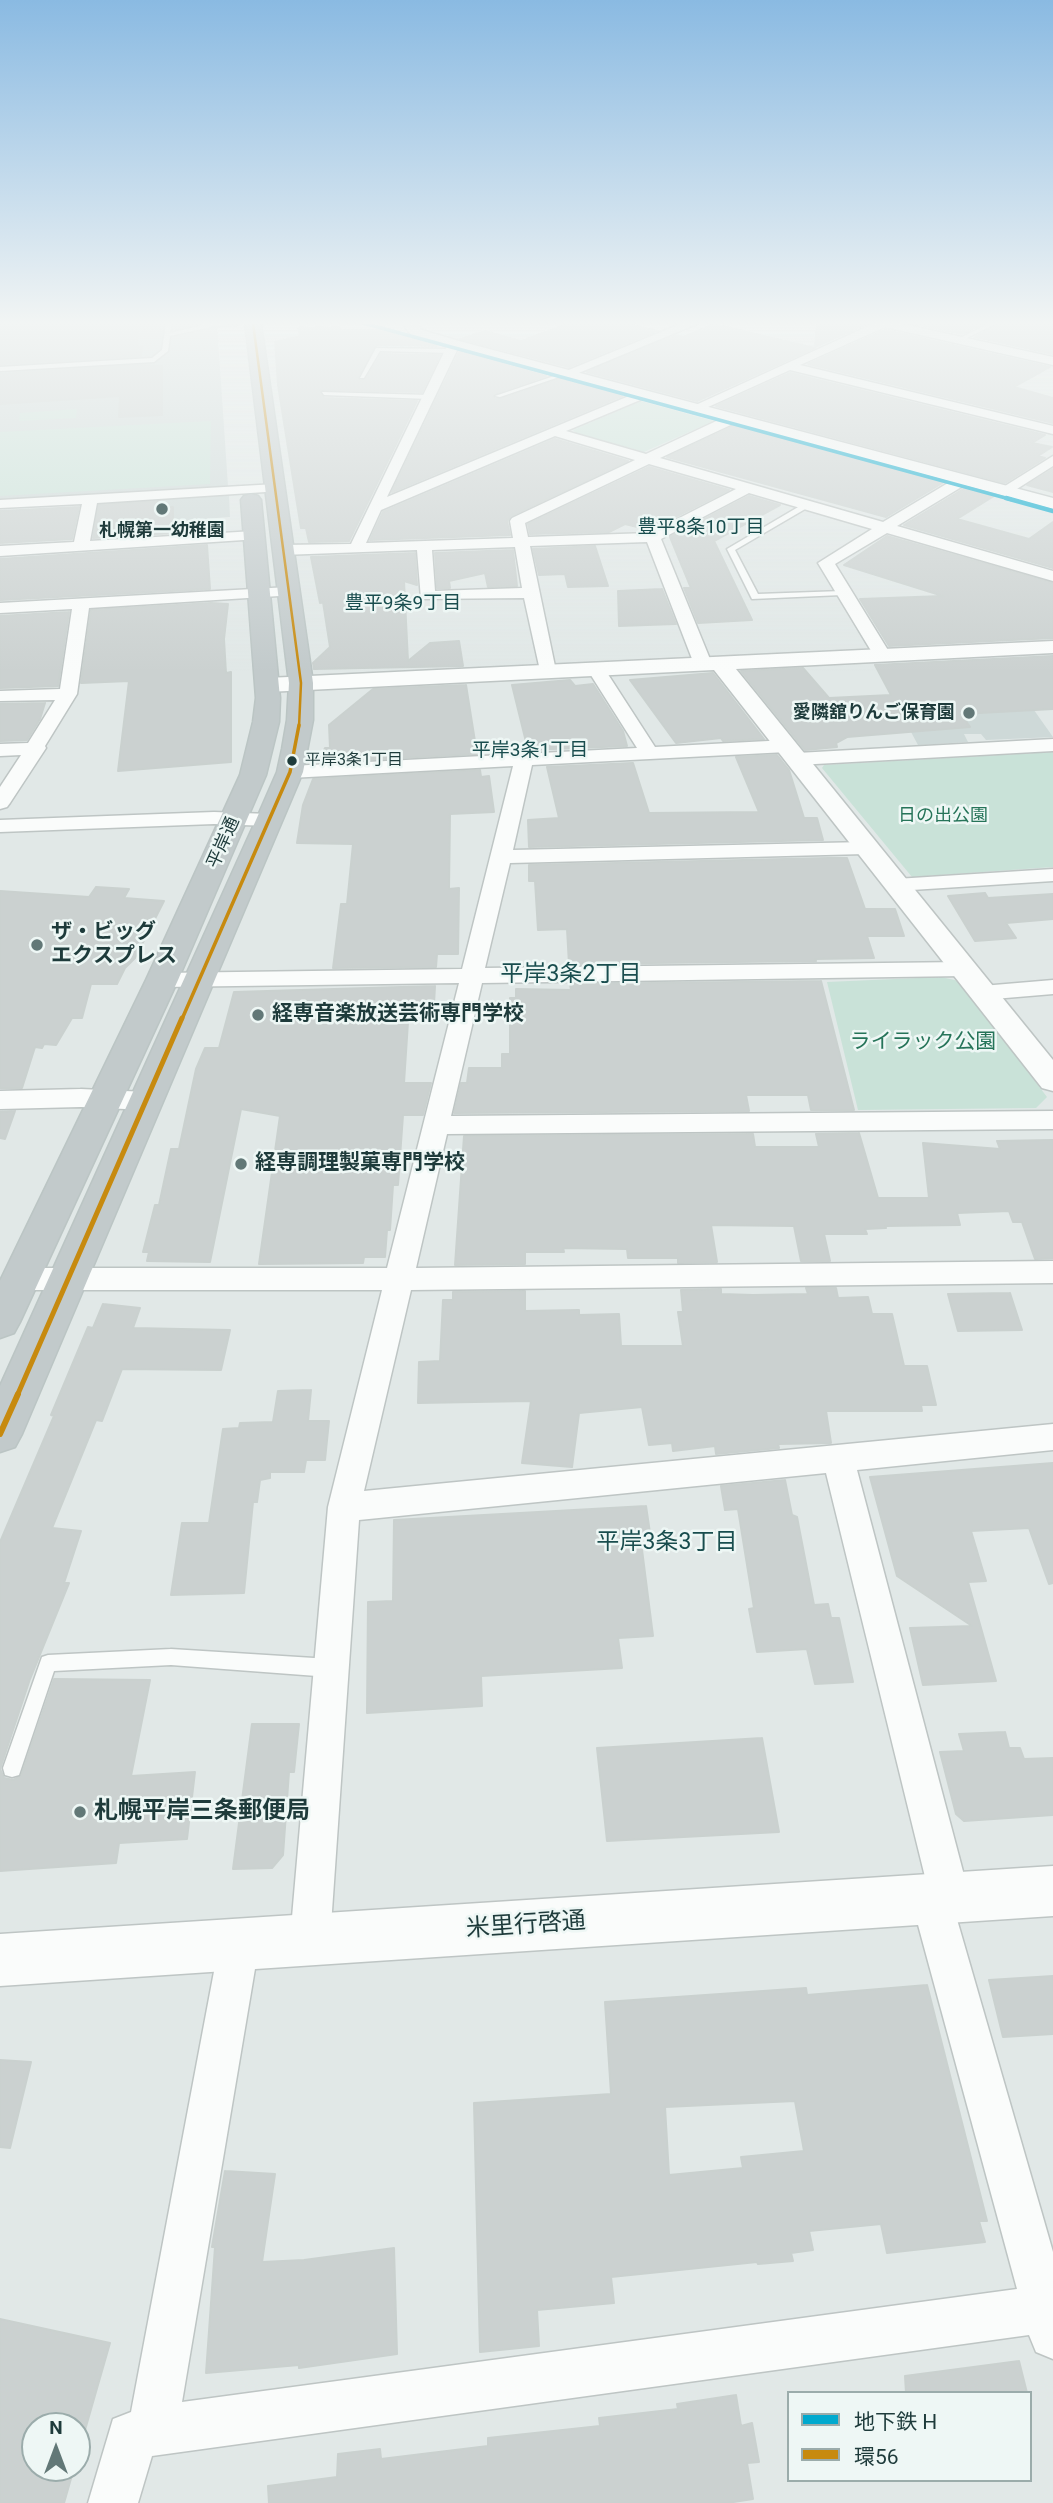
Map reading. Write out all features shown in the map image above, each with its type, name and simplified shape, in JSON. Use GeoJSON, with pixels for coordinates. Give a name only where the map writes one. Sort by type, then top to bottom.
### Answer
{"type":"FeatureCollection","features":[{"type":"Feature","properties":{"kind":"highway","name":"平岸通"},"geometry":{"type":"LineString","coordinates":[[0,1434],[290,772],[300,720],[301,683],[282,550],[263,489],[254,440]]}},
{"type":"Feature","properties":{"kind":"highway","name":"平岸通"},"geometry":{"type":"LineString","coordinates":[[0,1322],[162,980],[235,818],[260,749],[267,710],[267,685],[254,536],[263,489]]}},
{"type":"Feature","properties":{"kind":"street"},"geometry":{"type":"LineString","coordinates":[[356,548],[409,440]]}},
{"type":"Feature","properties":{"kind":"street"},"geometry":{"type":"LineString","coordinates":[[377,507],[536,440]]}},
{"type":"Feature","properties":{"kind":"street"},"geometry":{"type":"LineString","coordinates":[[582,440],[1053,576]]}},
{"type":"Feature","properties":{"kind":"street"},"geometry":{"type":"LineString","coordinates":[[547,671],[529,593],[517,522],[686,440]]}},
{"type":"Feature","properties":{"kind":"street"},"geometry":{"type":"LineString","coordinates":[[811,440],[1053,504]]}},
{"type":"Feature","properties":{"kind":"street"},"geometry":{"type":"LineString","coordinates":[[1004,491],[1053,460]]}},
{"type":"Feature","properties":{"kind":"street"},"geometry":{"type":"LineString","coordinates":[[882,656],[826,564],[963,480]]}},
{"type":"Feature","properties":{"kind":"street"},"geometry":{"type":"LineString","coordinates":[[282,550],[653,537],[748,488]]}},
{"type":"Feature","properties":{"kind":"street"},"geometry":{"type":"LineString","coordinates":[[0,504],[263,489]]}},
{"type":"Feature","properties":{"kind":"street"},"geometry":{"type":"LineString","coordinates":[[81,547],[90,499]]}},
{"type":"Feature","properties":{"kind":"street"},"geometry":{"type":"LineString","coordinates":[[0,551],[254,536]]}},
{"type":"Feature","properties":{"kind":"street"},"geometry":{"type":"LineString","coordinates":[[653,537],[711,663],[792,752],[1053,1081]]}},
{"type":"Feature","properties":{"kind":"street"},"geometry":{"type":"LineString","coordinates":[[424,546],[427,596],[529,593]]}},
{"type":"Feature","properties":{"kind":"street"},"geometry":{"type":"LineString","coordinates":[[0,608],[289,592]]}},
{"type":"Feature","properties":{"kind":"street"},"geometry":{"type":"LineString","coordinates":[[0,803],[37,748],[68,694],[81,604]]}},
{"type":"Feature","properties":{"kind":"street"},"geometry":{"type":"LineString","coordinates":[[267,685],[1053,647]]}},
{"type":"Feature","properties":{"kind":"street"},"geometry":{"type":"LineString","coordinates":[[596,669],[649,753]]}},
{"type":"Feature","properties":{"kind":"street"},"geometry":{"type":"LineString","coordinates":[[0,696],[68,694]]}},
{"type":"Feature","properties":{"kind":"street"},"geometry":{"type":"LineString","coordinates":[[290,772],[649,753],[1053,745]]}},
{"type":"Feature","properties":{"kind":"street"},"geometry":{"type":"LineString","coordinates":[[0,750],[37,748]]}},
{"type":"Feature","properties":{"kind":"street"},"geometry":{"type":"LineString","coordinates":[[310,1940],[344,1507],[524,760]]}},
{"type":"Feature","properties":{"kind":"street"},"geometry":{"type":"LineString","coordinates":[[0,826],[235,818],[270,820]]}},
{"type":"Feature","properties":{"kind":"street"},"geometry":{"type":"LineString","coordinates":[[501,857],[866,848]]}},
{"type":"Feature","properties":{"kind":"street"},"geometry":{"type":"LineString","coordinates":[[896,885],[1053,874]]}},
{"type":"Feature","properties":{"kind":"street"},"geometry":{"type":"LineString","coordinates":[[162,980],[962,969]]}},
{"type":"Feature","properties":{"kind":"street"},"geometry":{"type":"LineString","coordinates":[[982,993],[1053,987]]}},
{"type":"Feature","properties":{"kind":"street"},"geometry":{"type":"LineString","coordinates":[[0,1100],[106,1098],[147,1101]]}},
{"type":"Feature","properties":{"kind":"street"},"geometry":{"type":"LineString","coordinates":[[436,1125],[1053,1120]]}},
{"type":"Feature","properties":{"kind":"street"},"geometry":{"type":"LineString","coordinates":[[21,1279],[398,1279],[1053,1272]]}},
{"type":"Feature","properties":{"kind":"street"},"geometry":{"type":"LineString","coordinates":[[344,1507],[1053,1437]]}},
{"type":"Feature","properties":{"kind":"street"},"geometry":{"type":"LineString","coordinates":[[113,2503],[131,2437],[152,2431],[1049,2322],[1041,2246],[941,1898],[838,1457]]}},
{"type":"Feature","properties":{"kind":"street","name":"米里行啓通"},"geometry":{"type":"LineString","coordinates":[[0,1960],[1053,1891]]}},
{"type":"Feature","properties":{"kind":"street"},"geometry":{"type":"LineString","coordinates":[[152,2431],[239,1945]]}},
{"type":"Feature","properties":{"kind":"lane"},"geometry":{"type":"LineString","coordinates":[[808,505],[731,549],[755,597],[842,593]]}},
{"type":"Feature","properties":{"kind":"lane"},"geometry":{"type":"LineString","coordinates":[[12,1768],[48,1663],[171,1657],[332,1668]]}},
{"type":"Feature","properties":{"kind":"shaded area"},"geometry":{"type":"Polygon","coordinates":[[[0,440],[225,440],[228,486],[0,500],[0,440]]]}},
{"type":"Feature","properties":{"kind":"shaded area","name":"札幌第一幼稚園"},"geometry":{"type":"Polygon","coordinates":[[[229,493],[230,517],[204,519],[203,523],[89,530],[96,501],[229,493]]]}},
{"type":"Feature","properties":{"kind":"shaded area","name":"愛隣舘りんご保育園"},"geometry":{"type":"Polygon","coordinates":[[[1017,686],[1053,737],[986,740],[981,734],[964,734],[968,742],[918,745],[890,693],[1017,686]]]}},
{"type":"Feature","properties":{"kind":"green space"},"geometry":{"type":"Polygon","coordinates":[[[0,440],[211,440],[210,484],[0,496],[0,440]]]}},
{"type":"Feature","properties":{"kind":"green space"},"geometry":{"type":"Polygon","coordinates":[[[600,440],[672,440],[644,452],[600,440]]]}},
{"type":"Feature","properties":{"kind":"green space","name":"日の出公園"},"geometry":{"type":"Polygon","coordinates":[[[1053,752],[1053,867],[912,877],[822,768],[824,765],[1053,752]]]}},
{"type":"Feature","properties":{"kind":"green space","name":"ライラック公園"},"geometry":{"type":"Polygon","coordinates":[[[941,977],[959,981],[1047,1097],[1036,1108],[858,1110],[827,982],[941,977]]]}},
{"type":"Feature","properties":{"kind":"building"},"geometry":{"type":"Polygon","coordinates":[[[287,440],[398,440],[349,541],[309,542],[306,528],[301,528],[287,440]]]}},
{"type":"Feature","properties":{"kind":"building"},"geometry":{"type":"Polygon","coordinates":[[[417,440],[517,440],[392,492],[417,440]]]}},
{"type":"Feature","properties":{"kind":"building"},"geometry":{"type":"Polygon","coordinates":[[[553,440],[628,461],[511,516],[507,521],[510,535],[370,540],[383,512],[553,440]]]}},
{"type":"Feature","properties":{"kind":"building"},"geometry":{"type":"Polygon","coordinates":[[[704,440],[786,440],[944,482],[886,517],[667,457],[704,440]]]}},
{"type":"Feature","properties":{"kind":"building"},"geometry":{"type":"Polygon","coordinates":[[[843,440],[1037,440],[1032,443],[1052,447],[1038,456],[1045,458],[1005,483],[843,440]]]}},
{"type":"Feature","properties":{"kind":"building"},"geometry":{"type":"Polygon","coordinates":[[[649,467],[729,490],[649,530],[625,524],[609,532],[530,534],[528,524],[649,467]]]}},
{"type":"Feature","properties":{"kind":"building"},"geometry":{"type":"Polygon","coordinates":[[[1053,469],[1053,492],[1027,485],[1053,469]]]}},
{"type":"Feature","properties":{"kind":"building"},"geometry":{"type":"Polygon","coordinates":[[[965,488],[994,496],[957,519],[1029,539],[1053,522],[1053,568],[904,525],[965,488]]]}},
{"type":"Feature","properties":{"kind":"building"},"geometry":{"type":"Polygon","coordinates":[[[749,496],[780,505],[714,541],[752,620],[698,623],[684,588],[691,588],[670,537],[749,496]]]}},
{"type":"Feature","properties":{"kind":"building"},"geometry":{"type":"Polygon","coordinates":[[[162,501],[162,508],[173,507],[173,522],[205,520],[206,531],[93,538],[99,505],[162,501]]]}},
{"type":"Feature","properties":{"kind":"building"},"geometry":{"type":"Polygon","coordinates":[[[79,507],[72,539],[0,543],[0,511],[79,507]]]}},
{"type":"Feature","properties":{"kind":"building"},"geometry":{"type":"Polygon","coordinates":[[[887,536],[1053,583],[1053,638],[889,646],[860,599],[943,596],[844,565],[887,536]]]}},
{"type":"Feature","properties":{"kind":"building"},"geometry":{"type":"Polygon","coordinates":[[[207,545],[210,589],[0,600],[0,559],[207,545]]]}},
{"type":"Feature","properties":{"kind":"building"},"geometry":{"type":"Polygon","coordinates":[[[595,546],[608,586],[568,587],[565,574],[539,575],[533,549],[595,546]]]}},
{"type":"Feature","properties":{"kind":"building"},"geometry":{"type":"Polygon","coordinates":[[[513,550],[517,586],[488,587],[485,573],[449,581],[450,588],[437,588],[435,553],[513,550]]]}},
{"type":"Feature","properties":{"kind":"building"},"geometry":{"type":"Polygon","coordinates":[[[415,553],[417,585],[404,581],[408,661],[430,643],[459,641],[463,666],[314,669],[313,663],[330,647],[323,602],[320,603],[311,557],[415,553]]]}},
{"type":"Feature","properties":{"kind":"building"},"geometry":{"type":"Polygon","coordinates":[[[662,589],[676,624],[619,626],[618,591],[662,589]]]}},
{"type":"Feature","properties":{"kind":"building"},"geometry":{"type":"Polygon","coordinates":[[[228,604],[224,639],[226,673],[231,672],[231,762],[118,771],[129,681],[81,683],[91,610],[228,604]]]}},
{"type":"Feature","properties":{"kind":"building"},"geometry":{"type":"Polygon","coordinates":[[[69,612],[58,686],[0,688],[0,616],[69,612]]]}},
{"type":"Feature","properties":{"kind":"building"},"geometry":{"type":"Polygon","coordinates":[[[1053,656],[1053,709],[961,714],[970,727],[847,737],[836,743],[837,747],[805,750],[741,671],[803,668],[829,698],[891,695],[875,665],[1053,656]]]}},
{"type":"Feature","properties":{"kind":"building"},"geometry":{"type":"Polygon","coordinates":[[[713,673],[764,739],[723,741],[721,738],[676,743],[630,680],[713,673]]]}},
{"type":"Feature","properties":{"kind":"building"},"geometry":{"type":"Polygon","coordinates":[[[570,680],[575,686],[593,684],[623,731],[627,746],[528,750],[512,685],[570,680]]]}},
{"type":"Feature","properties":{"kind":"building"},"geometry":{"type":"Polygon","coordinates":[[[466,685],[477,754],[319,762],[325,748],[330,748],[329,725],[373,689],[466,685]]]}},
{"type":"Feature","properties":{"kind":"building"},"geometry":{"type":"Polygon","coordinates":[[[45,703],[40,719],[27,740],[0,741],[0,704],[45,703]]]}},
{"type":"Feature","properties":{"kind":"building"},"geometry":{"type":"Polygon","coordinates":[[[777,755],[789,770],[804,818],[817,818],[823,840],[529,847],[528,820],[559,818],[547,767],[633,763],[649,813],[759,812],[736,757],[777,755]]]}},
{"type":"Feature","properties":{"kind":"building"},"geometry":{"type":"Polygon","coordinates":[[[480,770],[481,777],[489,776],[494,812],[450,814],[449,889],[459,888],[458,954],[437,954],[436,967],[333,968],[341,904],[347,904],[353,844],[297,843],[303,805],[313,779],[480,770]]]}},
{"type":"Feature","properties":{"kind":"building"},"geometry":{"type":"Polygon","coordinates":[[[847,858],[865,909],[895,909],[904,936],[867,936],[874,958],[569,964],[567,929],[538,930],[535,881],[529,881],[529,865],[847,858]]]}},
{"type":"Feature","properties":{"kind":"building"},"geometry":{"type":"Polygon","coordinates":[[[96,887],[129,889],[124,898],[164,901],[135,958],[125,968],[117,984],[91,984],[82,1018],[72,1018],[56,1045],[44,1044],[42,1048],[35,1047],[22,1088],[0,1088],[0,891],[89,897],[96,887]]]}},
{"type":"Feature","properties":{"kind":"building"},"geometry":{"type":"Polygon","coordinates":[[[985,893],[988,898],[1053,894],[1053,919],[1006,923],[1016,938],[975,941],[948,896],[985,893]]]}},
{"type":"Feature","properties":{"kind":"building"},"geometry":{"type":"Polygon","coordinates":[[[821,981],[854,1110],[811,1110],[808,1095],[746,1095],[749,1111],[454,1113],[461,1083],[467,1083],[469,1068],[502,1068],[502,1054],[510,1054],[510,998],[516,998],[516,989],[571,990],[570,984],[821,981]]]}},
{"type":"Feature","properties":{"kind":"building"},"geometry":{"type":"Polygon","coordinates":[[[435,986],[433,1022],[408,1022],[404,1083],[431,1083],[423,1115],[403,1115],[398,1185],[393,1185],[385,1257],[364,1257],[363,1263],[259,1264],[280,1116],[241,1109],[210,1262],[147,1261],[149,1252],[143,1252],[155,1205],[159,1205],[171,1149],[179,1149],[196,1069],[205,1048],[219,1048],[234,992],[435,986]]]}},
{"type":"Feature","properties":{"kind":"building"},"geometry":{"type":"Polygon","coordinates":[[[15,1111],[5,1139],[0,1138],[0,1112],[15,1111]]]}},
{"type":"Feature","properties":{"kind":"building"},"geometry":{"type":"Polygon","coordinates":[[[859,1133],[878,1198],[929,1198],[923,1143],[1000,1149],[997,1141],[1053,1140],[1053,1258],[1035,1259],[1022,1222],[1013,1222],[1009,1211],[957,1213],[960,1225],[885,1226],[886,1228],[865,1229],[867,1234],[824,1234],[830,1261],[801,1261],[794,1226],[711,1225],[717,1262],[678,1263],[678,1258],[628,1258],[627,1249],[563,1248],[564,1252],[525,1252],[525,1264],[455,1265],[464,1136],[753,1134],[755,1147],[819,1147],[816,1134],[859,1133]]]}},
{"type":"Feature","properties":{"kind":"building"},"geometry":{"type":"Polygon","coordinates":[[[806,1288],[836,1288],[838,1298],[868,1297],[872,1314],[892,1314],[904,1366],[927,1366],[936,1405],[921,1405],[922,1411],[826,1411],[831,1443],[778,1444],[779,1448],[716,1454],[715,1446],[673,1451],[672,1443],[649,1445],[642,1407],[579,1413],[572,1467],[522,1463],[531,1401],[418,1403],[419,1362],[440,1361],[443,1300],[453,1300],[453,1292],[525,1291],[525,1311],[579,1310],[579,1315],[619,1314],[621,1346],[683,1346],[678,1312],[683,1312],[681,1290],[721,1289],[721,1294],[808,1294],[806,1288]]]}},
{"type":"Feature","properties":{"kind":"building"},"geometry":{"type":"Polygon","coordinates":[[[1010,1293],[1022,1330],[958,1331],[948,1294],[1010,1293]]]}},
{"type":"Feature","properties":{"kind":"building"},"geometry":{"type":"Polygon","coordinates":[[[103,1304],[140,1308],[133,1328],[230,1330],[221,1370],[122,1369],[102,1421],[96,1420],[52,1528],[81,1531],[64,1583],[69,1583],[30,1679],[0,1769],[0,1542],[54,1416],[51,1415],[88,1327],[93,1328],[103,1304]]]}},
{"type":"Feature","properties":{"kind":"building"},"geometry":{"type":"Polygon","coordinates":[[[311,1390],[308,1421],[329,1421],[325,1460],[306,1460],[304,1472],[270,1472],[270,1478],[260,1480],[257,1502],[253,1502],[244,1593],[171,1595],[182,1523],[209,1523],[223,1429],[239,1428],[240,1423],[273,1422],[278,1391],[311,1390]]]}},
{"type":"Feature","properties":{"kind":"building"},"geometry":{"type":"Polygon","coordinates":[[[1053,1463],[1053,1583],[1049,1584],[1029,1528],[971,1531],[986,1581],[968,1582],[996,1681],[923,1685],[910,1628],[972,1626],[897,1576],[870,1477],[1053,1463]]]}},
{"type":"Feature","properties":{"kind":"building"},"geometry":{"type":"Polygon","coordinates":[[[785,1480],[792,1515],[797,1517],[814,1605],[828,1604],[831,1618],[839,1618],[853,1682],[815,1684],[807,1649],[757,1652],[749,1609],[754,1608],[738,1509],[725,1510],[721,1486],[785,1480]]]}},
{"type":"Feature","properties":{"kind":"building"},"geometry":{"type":"Polygon","coordinates":[[[646,1506],[650,1533],[640,1534],[653,1636],[618,1638],[622,1668],[481,1676],[482,1706],[367,1713],[368,1602],[393,1601],[394,1520],[646,1506]]]}},
{"type":"Feature","properties":{"kind":"building"},"geometry":{"type":"Polygon","coordinates":[[[54,1679],[150,1680],[131,1776],[195,1772],[187,1839],[119,1843],[116,1863],[0,1871],[0,1769],[4,1778],[13,1780],[21,1776],[54,1679]]]}},
{"type":"Feature","properties":{"kind":"building"},"geometry":{"type":"Polygon","coordinates":[[[252,1724],[299,1724],[294,1772],[289,1772],[283,1855],[272,1868],[233,1869],[252,1724]]]}},
{"type":"Feature","properties":{"kind":"building"},"geometry":{"type":"Polygon","coordinates":[[[1005,1732],[1009,1748],[1020,1748],[1024,1759],[1053,1758],[1053,1815],[964,1821],[956,1814],[940,1752],[964,1751],[959,1734],[1005,1732]]]}},
{"type":"Feature","properties":{"kind":"building"},"geometry":{"type":"Polygon","coordinates":[[[762,1738],[779,1832],[607,1841],[597,1748],[762,1738]]]}},
{"type":"Feature","properties":{"kind":"building"},"geometry":{"type":"Polygon","coordinates":[[[1053,1976],[1053,2034],[1003,2037],[989,1980],[1053,1976]]]}},
{"type":"Feature","properties":{"kind":"building"},"geometry":{"type":"Polygon","coordinates":[[[927,1985],[987,2221],[979,2221],[985,2242],[887,2253],[881,2224],[809,2231],[813,2250],[791,2253],[793,2261],[757,2262],[611,2277],[614,2303],[537,2310],[539,2346],[480,2352],[474,2103],[611,2094],[605,2002],[806,1988],[807,1995],[927,1985]],[[795,2101],[665,2107],[669,2175],[743,2168],[741,2157],[804,2151],[795,2101]]]}},
{"type":"Feature","properties":{"kind":"building"},"geometry":{"type":"Polygon","coordinates":[[[0,2060],[31,2062],[10,2148],[0,2147],[0,2060]]]}},
{"type":"Feature","properties":{"kind":"building"},"geometry":{"type":"Polygon","coordinates":[[[225,2171],[275,2174],[262,2262],[304,2260],[394,2248],[397,2354],[299,2368],[299,2365],[206,2373],[215,2247],[212,2247],[225,2171]]]}},
{"type":"Feature","properties":{"kind":"building"},"geometry":{"type":"Polygon","coordinates":[[[0,2319],[110,2343],[90,2412],[21,2412],[21,2482],[70,2482],[64,2503],[0,2503],[0,2319]]]}},
{"type":"Feature","properties":{"kind":"building"},"geometry":{"type":"Polygon","coordinates":[[[1019,2361],[1026,2391],[906,2391],[905,2376],[1019,2361]]]}},
{"type":"Feature","properties":{"kind":"building"},"geometry":{"type":"Polygon","coordinates":[[[736,2395],[741,2426],[752,2423],[759,2462],[747,2463],[753,2499],[727,2503],[269,2503],[268,2486],[337,2477],[338,2454],[380,2449],[381,2459],[488,2446],[488,2438],[600,2426],[599,2418],[678,2409],[677,2404],[736,2395]]]}},
{"type":"Feature","properties":{"kind":"metro line","name":"H"},"geometry":{"type":"LineString","coordinates":[[792,440],[1053,511]]}},
{"type":"Feature","properties":{"kind":"transit line","name":"環56"},"geometry":{"type":"LineString","coordinates":[[0,1434],[290,772],[300,720],[301,683],[269,440]]}},
{"type":"Feature","properties":{"kind":"place","name":"札幌第一幼稚園"},"geometry":{"type":"Point","coordinates":[162,509]}},
{"type":"Feature","properties":{"kind":"place","name":"愛隣舘りんご保育園"},"geometry":{"type":"Point","coordinates":[969,713]}},
{"type":"Feature","properties":{"kind":"place","name":"平岸3条1丁目"},"geometry":{"type":"Point","coordinates":[292,761]}},
{"type":"Feature","properties":{"kind":"place","name":"ザ・ビッグ エクスプレス"},"geometry":{"type":"Point","coordinates":[37,945]}},
{"type":"Feature","properties":{"kind":"place","name":"経専音楽放送芸術専門学校"},"geometry":{"type":"Point","coordinates":[258,1015]}},
{"type":"Feature","properties":{"kind":"place","name":"経専調理製菓専門学校"},"geometry":{"type":"Point","coordinates":[241,1164]}},
{"type":"Feature","properties":{"kind":"place","name":"札幌平岸三条郵便局"},"geometry":{"type":"Point","coordinates":[80,1812]}},
{"type":"Feature","properties":{"kind":"district","name":"豊平8条10丁目"},"geometry":{"type":"Point","coordinates":[701,528]}},
{"type":"Feature","properties":{"kind":"district","name":"豊平9条9丁目"},"geometry":{"type":"Point","coordinates":[403,604]}},
{"type":"Feature","properties":{"kind":"district","name":"平岸3条1丁目"},"geometry":{"type":"Point","coordinates":[530,751]}},
{"type":"Feature","properties":{"kind":"district","name":"平岸3条2丁目"},"geometry":{"type":"Point","coordinates":[571,975]}},
{"type":"Feature","properties":{"kind":"district","name":"平岸3条3丁目"},"geometry":{"type":"Point","coordinates":[667,1543]}}]}
